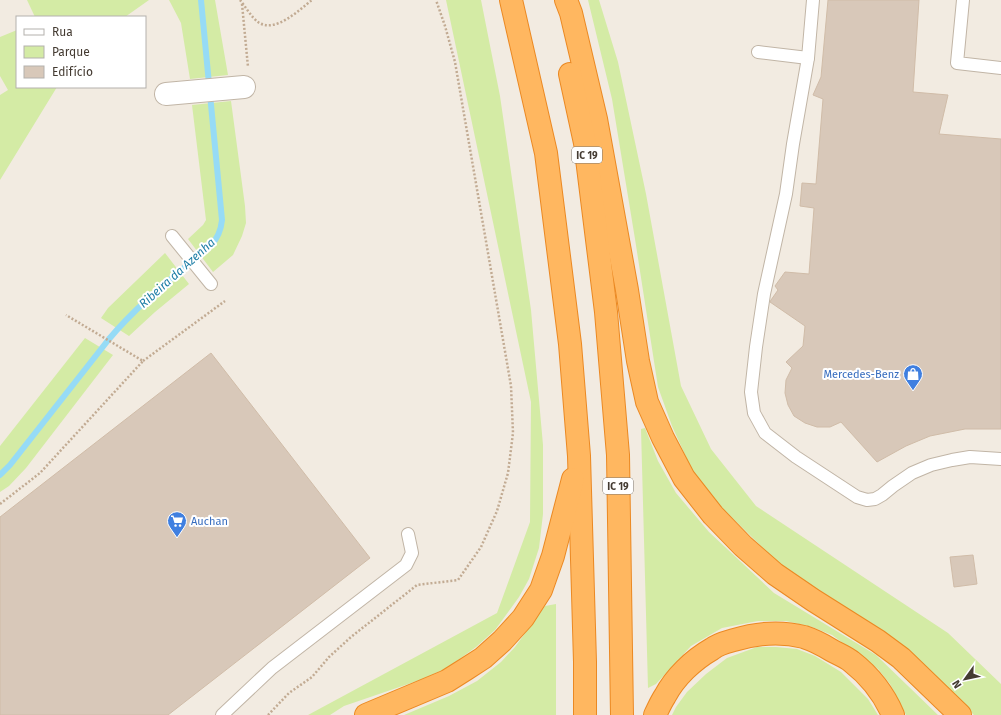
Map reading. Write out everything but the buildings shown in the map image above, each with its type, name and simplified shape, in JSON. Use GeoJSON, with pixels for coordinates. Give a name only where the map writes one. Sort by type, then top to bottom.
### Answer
{"type":"FeatureCollection","features":[{"type":"Feature","properties":{"kind":"highway"},"geometry":{"type":"LineString","coordinates":[[511,0],[546,152],[570,344],[579,456],[585,662],[585,715]]}},
{"type":"Feature","properties":{"kind":"highway","name":"IC 19"},"geometry":{"type":"LineString","coordinates":[[554,0],[585,143],[606,312],[618,455],[622,715]]}},
{"type":"Feature","properties":{"kind":"highway"},"geometry":{"type":"LineString","coordinates":[[566,0],[571,13],[596,119],[627,290],[638,361],[647,402],[663,438],[684,478],[713,515],[743,546],[775,574],[813,600],[878,640],[901,658],[960,715]]}},
{"type":"Feature","properties":{"kind":"highway"},"geometry":{"type":"LineString","coordinates":[[366,715],[447,681],[466,670],[483,658],[502,641],[523,618],[541,590],[552,556],[579,456]]}},
{"type":"Feature","properties":{"kind":"highway"},"geometry":{"type":"LineString","coordinates":[[656,715],[674,682],[700,656],[713,647],[746,636],[764,634],[784,634],[804,638],[824,646],[851,661],[867,676],[881,693],[893,715]]}},
{"type":"Feature","properties":{"kind":"street"},"geometry":{"type":"LineString","coordinates":[[173,94],[246,78]]}},
{"type":"Feature","properties":{"kind":"lane"},"geometry":{"type":"LineString","coordinates":[[813,0],[808,58],[786,194],[764,294],[756,347],[751,392],[754,413],[765,433],[796,457],[857,497],[866,500],[875,499],[912,473],[930,465],[970,457],[1001,459]]}},
{"type":"Feature","properties":{"kind":"lane"},"geometry":{"type":"LineString","coordinates":[[963,0],[957,63],[1001,68]]}},
{"type":"Feature","properties":{"kind":"lane"},"geometry":{"type":"LineString","coordinates":[[758,52],[808,58]]}},
{"type":"Feature","properties":{"kind":"lane"},"geometry":{"type":"LineString","coordinates":[[172,236],[211,284]]}},
{"type":"Feature","properties":{"kind":"lane"},"geometry":{"type":"LineString","coordinates":[[222,715],[272,668],[406,565],[412,553],[408,534]]}},
{"type":"Feature","properties":{"kind":"path"},"geometry":{"type":"LineString","coordinates":[[240,0],[258,22],[268,26],[277,25],[288,19],[312,0]]}},
{"type":"Feature","properties":{"kind":"path"},"geometry":{"type":"LineString","coordinates":[[268,715],[289,693],[312,677],[329,657],[351,637],[417,585],[458,580],[481,547],[497,511],[508,473],[513,433],[511,386],[455,62],[436,0]]}},
{"type":"Feature","properties":{"kind":"path"},"geometry":{"type":"LineString","coordinates":[[242,3],[246,78]]}},
{"type":"Feature","properties":{"kind":"path"},"geometry":{"type":"LineString","coordinates":[[0,504],[40,473],[143,361],[225,301]]}},
{"type":"Feature","properties":{"kind":"path"},"geometry":{"type":"LineString","coordinates":[[66,316],[143,361]]}},
{"type":"Feature","properties":{"kind":"green space"},"geometry":{"type":"Polygon","coordinates":[[[27,0],[149,0],[126,16],[35,16],[27,0]]]}},
{"type":"Feature","properties":{"kind":"green space"},"geometry":{"type":"Polygon","coordinates":[[[169,0],[215,0],[228,75],[190,79],[181,23],[169,0]]]}},
{"type":"Feature","properties":{"kind":"green space"},"geometry":{"type":"Polygon","coordinates":[[[446,0],[481,0],[500,96],[531,310],[543,445],[543,514],[539,548],[529,579],[519,597],[495,630],[476,647],[447,668],[420,680],[344,706],[330,715],[308,715],[497,613],[530,522],[531,402],[446,0]]]}},
{"type":"Feature","properties":{"kind":"green space"},"geometry":{"type":"Polygon","coordinates":[[[588,0],[599,0],[618,62],[646,194],[681,386],[711,449],[756,506],[948,633],[1001,684],[1001,715],[974,715],[909,653],[801,580],[771,556],[711,497],[691,468],[672,426],[658,387],[612,99],[588,0]]]}},
{"type":"Feature","properties":{"kind":"green space"},"geometry":{"type":"Polygon","coordinates":[[[16,30],[16,88],[56,88],[0,180],[0,95],[8,90],[0,76],[0,37],[16,30]]]}},
{"type":"Feature","properties":{"kind":"green space"},"geometry":{"type":"Polygon","coordinates":[[[231,101],[246,223],[233,255],[213,272],[188,239],[203,225],[206,220],[192,105],[231,101]]]}},
{"type":"Feature","properties":{"kind":"green space"},"geometry":{"type":"Polygon","coordinates":[[[165,253],[189,284],[129,336],[101,318],[108,308],[165,253]]]}},
{"type":"Feature","properties":{"kind":"green space"},"geometry":{"type":"Polygon","coordinates":[[[85,338],[113,355],[26,468],[9,486],[0,492],[0,446],[85,338]]]}},
{"type":"Feature","properties":{"kind":"green space"},"geometry":{"type":"Polygon","coordinates":[[[645,428],[658,461],[676,493],[709,532],[774,593],[876,655],[938,715],[906,715],[890,684],[878,669],[832,635],[812,627],[786,621],[758,621],[722,628],[691,646],[656,684],[648,688],[641,429],[645,428]]]}},
{"type":"Feature","properties":{"kind":"green space"},"geometry":{"type":"Polygon","coordinates":[[[556,604],[556,715],[404,715],[449,696],[477,681],[501,662],[515,647],[545,606],[556,604]]]}},
{"type":"Feature","properties":{"kind":"green space"},"geometry":{"type":"Polygon","coordinates":[[[757,647],[797,649],[815,656],[841,672],[868,699],[878,715],[672,715],[687,692],[706,674],[727,658],[757,647]]]}},
{"type":"Feature","properties":{"kind":"waterway","name":"Ribeira da Azenha"},"geometry":{"type":"LineString","coordinates":[[0,475],[10,465],[109,339],[133,313],[211,245],[219,234],[222,220],[201,0]]}},
{"type":"Feature","properties":{"kind":"place","name":"Mercedes-Benz"},"geometry":{"type":"Point","coordinates":[913,391]}},
{"type":"Feature","properties":{"kind":"place","name":"Auchan"},"geometry":{"type":"Point","coordinates":[177,538]}}]}
